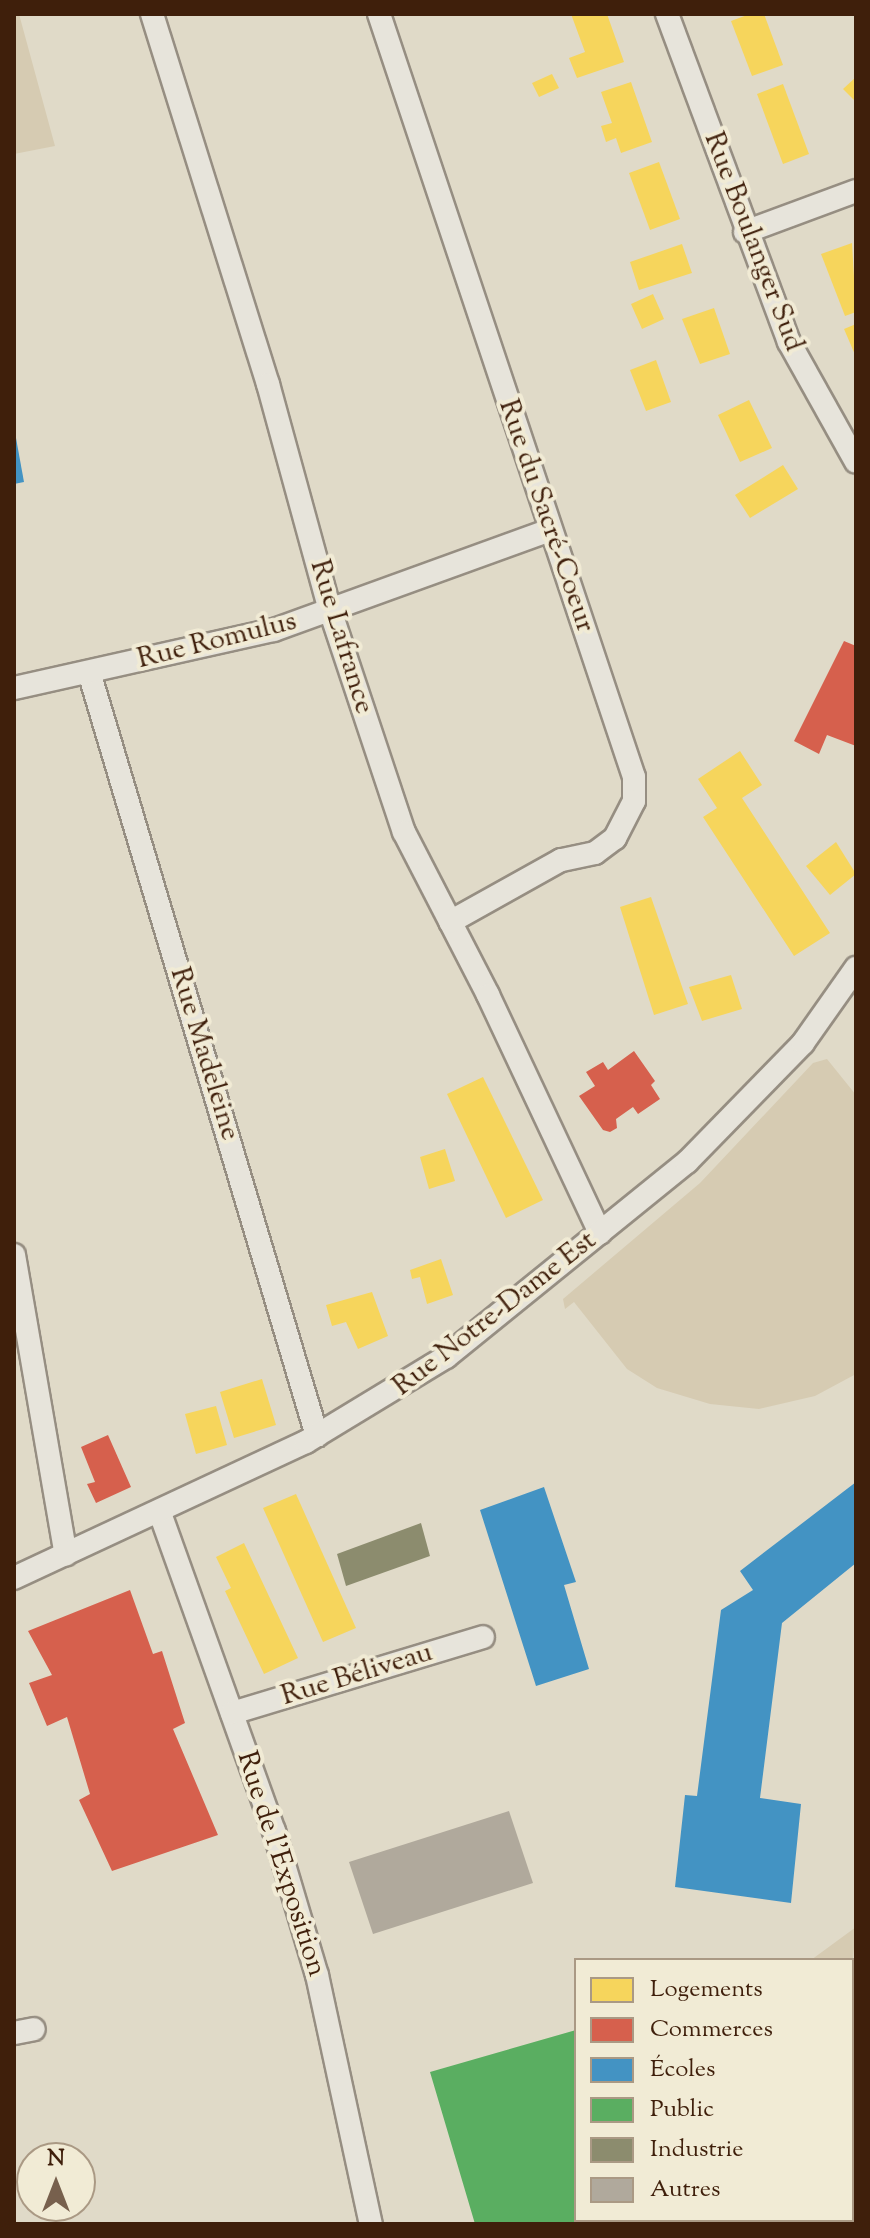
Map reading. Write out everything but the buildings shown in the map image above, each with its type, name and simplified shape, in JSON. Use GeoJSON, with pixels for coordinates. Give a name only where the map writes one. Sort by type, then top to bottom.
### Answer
{"type":"FeatureCollection","features":[{"type":"Feature","properties":{"kind":"street","name":"Rue Lafrance"},"geometry":{"type":"LineString","coordinates":[[152,14],[268,384],[330,610],[404,832],[600,1233]]}},
{"type":"Feature","properties":{"kind":"street","name":"Rue du Sacré-Coeur"},"geometry":{"type":"LineString","coordinates":[[379,14],[630,763],[634,801],[628,821],[595,853],[561,860],[450,922]]}},
{"type":"Feature","properties":{"kind":"street","name":"Rue Boulanger Sud"},"geometry":{"type":"LineString","coordinates":[[667,14],[745,232],[789,342],[856,462]]}},
{"type":"Feature","properties":{"kind":"street"},"geometry":{"type":"LineString","coordinates":[[745,232],[856,191]]}},
{"type":"Feature","properties":{"kind":"street","name":"Rue Romulus"},"geometry":{"type":"LineString","coordinates":[[14,688],[274,630],[551,530]]}},
{"type":"Feature","properties":{"kind":"street","name":"Rue Madeleine"},"geometry":{"type":"LineString","coordinates":[[89,672],[317,1436]]}},
{"type":"Feature","properties":{"kind":"street","name":"Rue Notre-Dame Est"},"geometry":{"type":"LineString","coordinates":[[14,1578],[160,1513],[317,1436],[446,1357],[687,1162],[760,1092],[803,1043],[856,968]]}},
{"type":"Feature","properties":{"kind":"street"},"geometry":{"type":"LineString","coordinates":[[14,1255],[66,1555]]}},
{"type":"Feature","properties":{"kind":"street","name":"Rue de l'Exposition"},"geometry":{"type":"LineString","coordinates":[[160,1513],[232,1713],[317,1975],[371,2224]]}},
{"type":"Feature","properties":{"kind":"street","name":"Rue Béliveau"},"geometry":{"type":"LineString","coordinates":[[232,1713],[483,1637]]}},
{"type":"Feature","properties":{"kind":"shaded area"},"geometry":{"type":"Polygon","coordinates":[[[14,14],[19,14],[55,146],[14,154],[14,14]]]}},
{"type":"Feature","properties":{"kind":"shaded area"},"geometry":{"type":"Polygon","coordinates":[[[827,1059],[856,1095],[856,1374],[815,1396],[759,1409],[710,1404],[657,1388],[627,1369],[574,1302],[565,1309],[563,1299],[700,1183],[813,1063],[827,1059]]]}},
{"type":"Feature","properties":{"kind":"shaded area"},"geometry":{"type":"Polygon","coordinates":[[[856,1927],[853,1958],[814,1958],[856,1927]]]}},
{"type":"Feature","properties":{"kind":"shaded area"},"geometry":{"type":"Polygon","coordinates":[[[856,2037],[856,2206],[854,2123],[856,2037]]]}}]}
